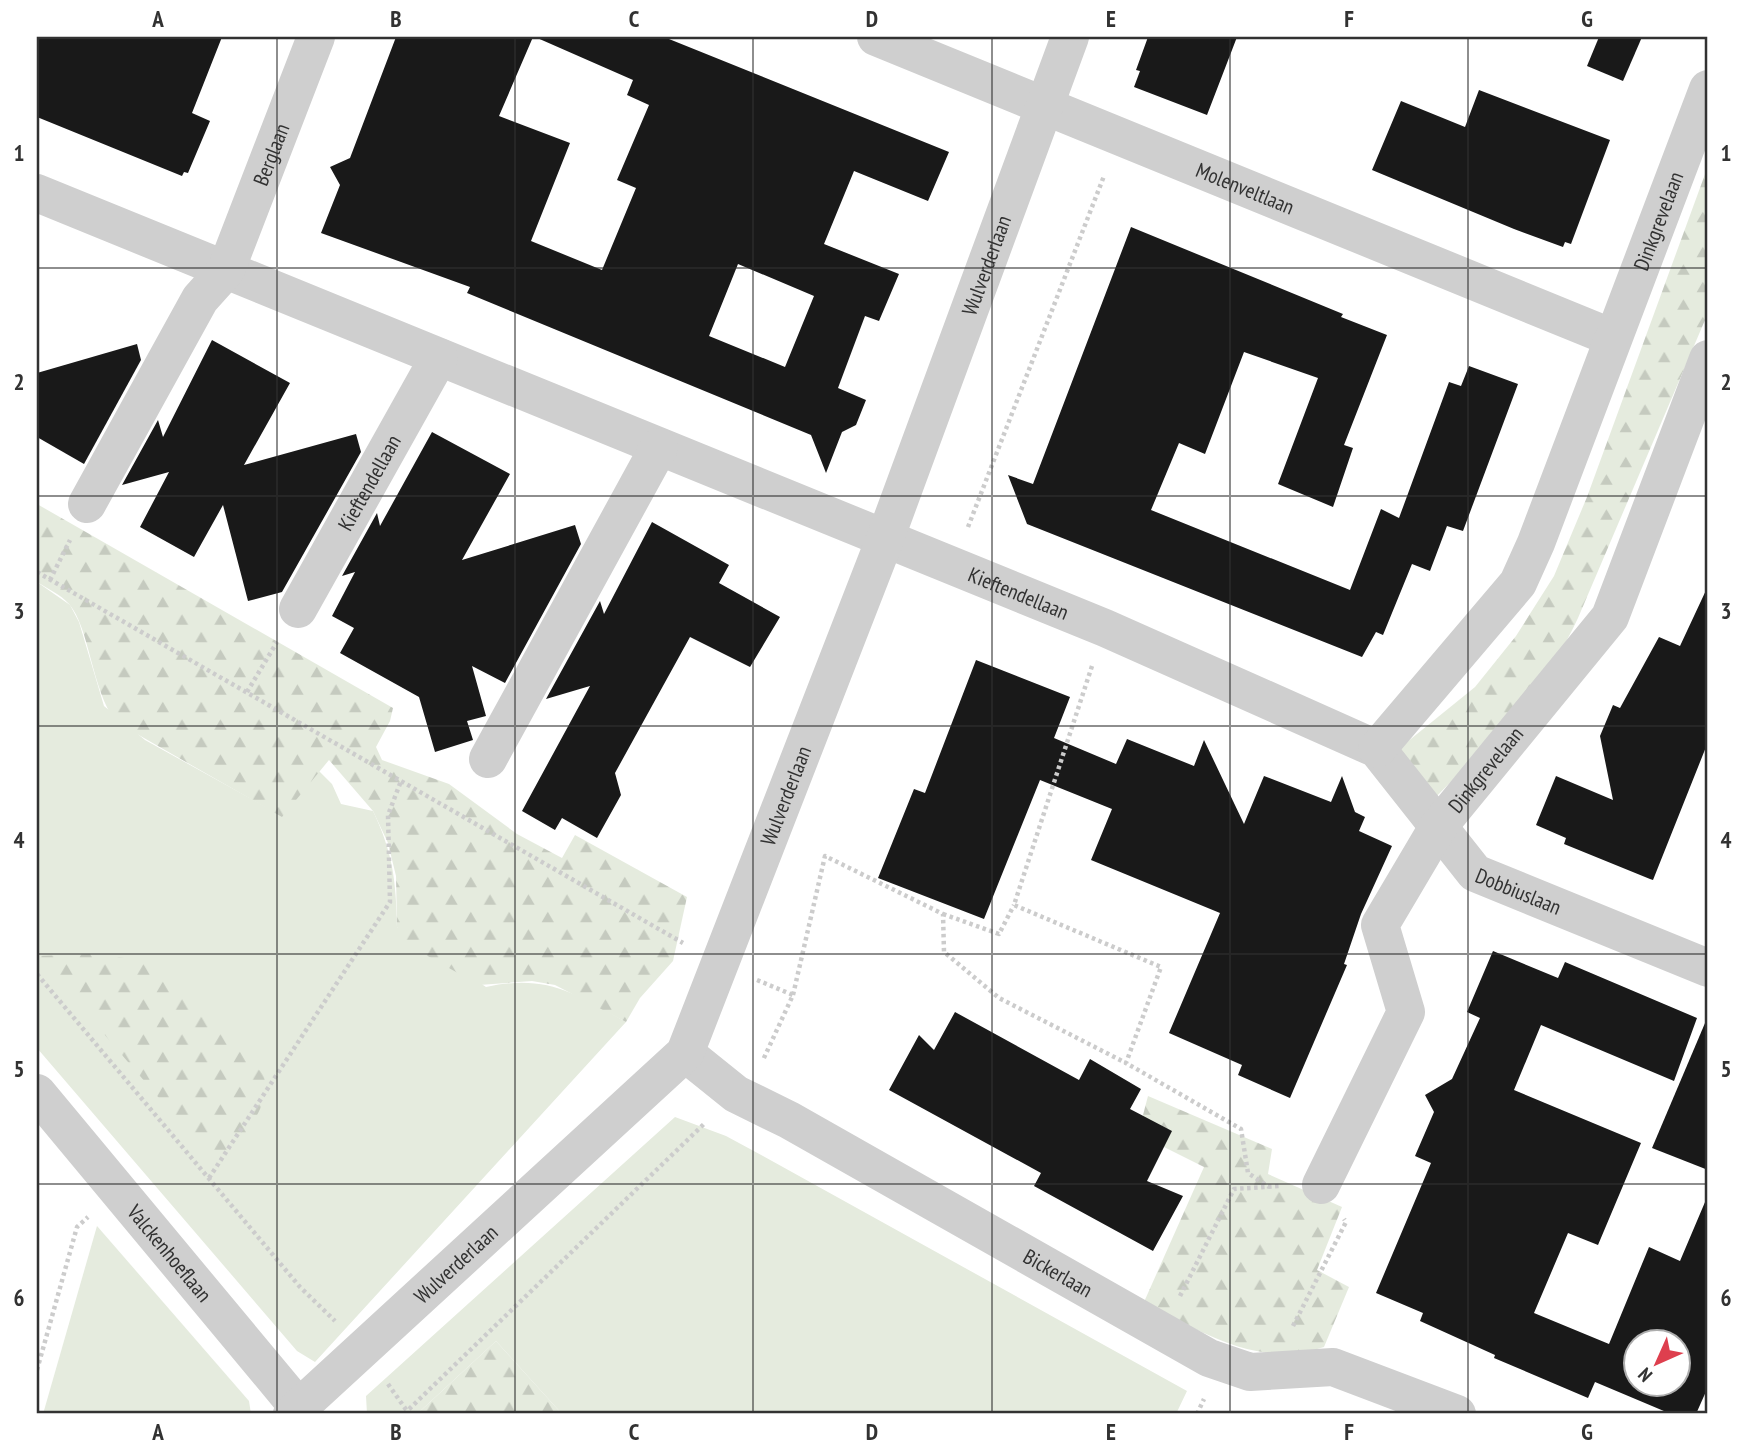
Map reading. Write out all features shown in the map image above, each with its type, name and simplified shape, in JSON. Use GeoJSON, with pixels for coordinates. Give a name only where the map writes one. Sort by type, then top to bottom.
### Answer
{"type":"FeatureCollection","features":[{"type":"Feature","properties":{"kind":"street","name":"Berglaan"},"geometry":{"type":"LineString","coordinates":[[226,270],[316,37]]}},
{"type":"Feature","properties":{"kind":"street","name":"Molenveltlaan"},"geometry":{"type":"LineString","coordinates":[[876,37],[1614,338]]}},
{"type":"Feature","properties":{"kind":"street","name":"Wulverderlaan"},"geometry":{"type":"LineString","coordinates":[[297,1412],[685,1053],[885,539],[1043,104],[1070,37]]}},
{"type":"Feature","properties":{"kind":"street","name":"Dinkgrevelaan"},"geometry":{"type":"LineString","coordinates":[[1377,749],[1518,583],[1536,543],[1708,89]]}},
{"type":"Feature","properties":{"kind":"street","name":"Kieftendellaan"},"geometry":{"type":"LineString","coordinates":[[37,193],[1104,628],[1377,749]]}},
{"type":"Feature","properties":{"kind":"street"},"geometry":{"type":"LineString","coordinates":[[87,504],[200,299],[226,270]]}},
{"type":"Feature","properties":{"kind":"street","name":"Kieftendellaan"},"geometry":{"type":"LineString","coordinates":[[300,606],[439,357]]}},
{"type":"Feature","properties":{"kind":"street","name":"Dinkgrevelaan"},"geometry":{"type":"LineString","coordinates":[[1321,1185],[1406,1012],[1380,925],[1438,828],[1610,617],[1708,359]]}},
{"type":"Feature","properties":{"kind":"street"},"geometry":{"type":"LineString","coordinates":[[488,759],[659,447]]}},
{"type":"Feature","properties":{"kind":"street","name":"Dobbiuslaan"},"geometry":{"type":"LineString","coordinates":[[1377,749],[1475,873],[1708,968]]}},
{"type":"Feature","properties":{"kind":"street","name":"Bickerlaan"},"geometry":{"type":"LineString","coordinates":[[685,1053],[736,1094],[789,1120],[1209,1358],[1250,1372],[1333,1367],[1457,1414]]}},
{"type":"Feature","properties":{"kind":"street","name":"Valckenhoeflaan"},"geometry":{"type":"LineString","coordinates":[[37,1093],[297,1412]]}},
{"type":"Feature","properties":{"kind":"path"},"geometry":{"type":"LineString","coordinates":[[953,567],[1120,135]]}},
{"type":"Feature","properties":{"kind":"path"},"geometry":{"type":"LineString","coordinates":[[37,572],[720,964],[793,995]]}},
{"type":"Feature","properties":{"kind":"path"},"geometry":{"type":"LineString","coordinates":[[247,692],[300,606]]}},
{"type":"Feature","properties":{"kind":"path"},"geometry":{"type":"LineString","coordinates":[[37,974],[300,1287],[364,1350],[406,1412],[736,1094],[763,1059],[793,995],[825,856],[943,914],[999,934],[1014,905],[1104,628]]}},
{"type":"Feature","properties":{"kind":"path"},"geometry":{"type":"LineString","coordinates":[[209,1178],[390,902],[388,815],[401,781]]}},
{"type":"Feature","properties":{"kind":"path"},"geometry":{"type":"LineString","coordinates":[[1014,905],[1161,967],[1126,1063]]}},
{"type":"Feature","properties":{"kind":"path"},"geometry":{"type":"LineString","coordinates":[[943,914],[944,952],[999,998],[1126,1063],[1241,1129],[1248,1173],[1269,1187]]}},
{"type":"Feature","properties":{"kind":"path"},"geometry":{"type":"LineString","coordinates":[[1161,1331],[1211,1240],[1234,1189],[1321,1185],[1346,1222],[1270,1371]]}},
{"type":"Feature","properties":{"kind":"path"},"geometry":{"type":"LineString","coordinates":[[37,1370],[77,1227],[116,1191]]}},
{"type":"Feature","properties":{"kind":"green space"},"geometry":{"type":"Polygon","coordinates":[[[1708,166],[1708,313],[1578,618],[1565,644],[1532,692],[1495,736],[1434,799],[1396,751],[1475,687],[1516,636],[1554,576],[1587,497],[1708,166]]]}},
{"type":"Feature","properties":{"kind":"green space"},"geometry":{"type":"Polygon","coordinates":[[[37,504],[393,708],[390,721],[376,747],[382,760],[449,784],[517,834],[562,858],[575,835],[687,897],[673,961],[640,998],[626,1022],[555,985],[532,981],[479,985],[410,946],[397,927],[396,876],[388,843],[373,811],[329,760],[282,817],[116,722],[101,693],[76,615],[62,597],[37,582],[37,504]]]}},
{"type":"Feature","properties":{"kind":"green space"},"geometry":{"type":"Polygon","coordinates":[[[37,582],[70,605],[79,622],[104,706],[145,740],[282,816],[319,771],[332,784],[341,804],[373,811],[385,840],[392,868],[397,927],[486,987],[526,983],[559,989],[591,1002],[626,1022],[315,1362],[297,1351],[37,1048],[37,582]]]}},
{"type":"Feature","properties":{"kind":"green space"},"geometry":{"type":"Polygon","coordinates":[[[98,954],[151,962],[166,970],[263,1074],[266,1086],[259,1111],[219,1168],[37,956],[98,954]]]}},
{"type":"Feature","properties":{"kind":"green space"},"geometry":{"type":"Polygon","coordinates":[[[1148,1096],[1272,1149],[1268,1174],[1342,1207],[1317,1270],[1349,1287],[1324,1347],[1300,1353],[1253,1350],[1209,1335],[1144,1302],[1204,1167],[1138,1134],[1148,1096]]]}},
{"type":"Feature","properties":{"kind":"green space"},"geometry":{"type":"Polygon","coordinates":[[[675,1117],[726,1136],[1187,1391],[1176,1414],[562,1414],[496,1341],[417,1414],[367,1414],[366,1396],[675,1117]]]}},
{"type":"Feature","properties":{"kind":"green space"},"geometry":{"type":"Polygon","coordinates":[[[97,1226],[249,1401],[251,1414],[43,1414],[97,1226]]]}},
{"type":"Feature","properties":{"kind":"green space"},"geometry":{"type":"Polygon","coordinates":[[[496,1341],[562,1414],[417,1414],[496,1341]]]}},
{"type":"Feature","properties":{"kind":"building"},"geometry":{"type":"Polygon","coordinates":[[[37,37],[222,37],[192,113],[210,121],[188,173],[184,172],[182,176],[37,117],[37,37]]]}},
{"type":"Feature","properties":{"kind":"building"},"geometry":{"type":"Polygon","coordinates":[[[396,37],[533,37],[499,116],[570,143],[531,241],[602,270],[636,188],[617,180],[649,105],[627,95],[633,80],[535,37],[664,37],[949,152],[928,201],[854,171],[824,244],[899,274],[879,321],[865,316],[838,388],[866,400],[856,425],[842,432],[826,473],[811,435],[467,293],[470,287],[321,233],[340,185],[330,167],[350,158],[396,37]],[[738,264],[709,336],[785,367],[814,296],[738,264]]]}},
{"type":"Feature","properties":{"kind":"building"},"geometry":{"type":"Polygon","coordinates":[[[1148,37],[1237,37],[1207,115],[1134,87],[1140,71],[1136,70],[1148,37]]]}},
{"type":"Feature","properties":{"kind":"building"},"geometry":{"type":"Polygon","coordinates":[[[1599,37],[1642,37],[1623,81],[1587,66],[1599,37]]]}},
{"type":"Feature","properties":{"kind":"building"},"geometry":{"type":"Polygon","coordinates":[[[1479,90],[1610,140],[1571,244],[1565,242],[1563,247],[1514,229],[1372,170],[1401,101],[1465,127],[1479,90]]]}},
{"type":"Feature","properties":{"kind":"building"},"geometry":{"type":"Polygon","coordinates":[[[1131,227],[1343,314],[1341,317],[1387,335],[1344,445],[1353,448],[1333,507],[1278,484],[1318,378],[1244,352],[1205,454],[1179,443],[1151,510],[1350,590],[1381,509],[1399,518],[1449,382],[1461,386],[1469,366],[1518,384],[1463,531],[1447,526],[1430,571],[1412,564],[1383,635],[1376,632],[1362,657],[1027,524],[1008,475],[1033,484],[1131,227]]]}},
{"type":"Feature","properties":{"kind":"building"},"geometry":{"type":"Polygon","coordinates":[[[212,340],[290,383],[244,465],[356,434],[361,452],[282,592],[248,601],[223,505],[194,557],[140,527],[169,472],[122,485],[158,420],[163,437],[212,340]]]}},
{"type":"Feature","properties":{"kind":"building"},"geometry":{"type":"Polygon","coordinates":[[[137,344],[141,360],[84,464],[37,437],[37,373],[137,344]]]}},
{"type":"Feature","properties":{"kind":"building"},"geometry":{"type":"Polygon","coordinates":[[[432,432],[510,474],[462,560],[575,525],[581,544],[505,683],[472,666],[486,716],[467,721],[473,740],[435,752],[419,697],[340,653],[354,628],[332,616],[355,572],[342,576],[377,513],[380,526],[432,432]]]}},
{"type":"Feature","properties":{"kind":"building"},"geometry":{"type":"Polygon","coordinates":[[[652,522],[729,565],[719,583],[780,617],[750,667],[690,637],[615,773],[621,795],[597,838],[562,818],[555,830],[522,811],[590,686],[546,699],[600,601],[604,614],[652,522]]]}},
{"type":"Feature","properties":{"kind":"building"},"geometry":{"type":"Polygon","coordinates":[[[1708,586],[1708,742],[1653,880],[1564,844],[1566,838],[1536,825],[1556,776],[1613,800],[1600,736],[1613,705],[1620,708],[1659,637],[1680,646],[1708,586]]]}},
{"type":"Feature","properties":{"kind":"building"},"geometry":{"type":"Polygon","coordinates":[[[976,660],[1070,697],[1054,738],[1116,764],[1127,739],[1194,766],[1204,740],[1244,824],[1264,776],[1331,802],[1342,776],[1355,812],[1365,817],[1359,831],[1392,846],[1361,914],[1344,964],[1347,965],[1290,1098],[1238,1075],[1242,1065],[1169,1033],[1220,913],[1091,860],[1112,809],[1040,780],[984,919],[878,878],[914,789],[925,793],[976,660]]]}},
{"type":"Feature","properties":{"kind":"building"},"geometry":{"type":"Polygon","coordinates":[[[1493,951],[1558,978],[1565,962],[1697,1018],[1674,1081],[1541,1025],[1514,1090],[1641,1143],[1598,1245],[1568,1233],[1534,1313],[1609,1344],[1649,1247],[1680,1261],[1708,1195],[1708,1387],[1696,1414],[1671,1414],[1633,1398],[1692,1398],[1692,1328],[1622,1328],[1622,1393],[1595,1382],[1588,1398],[1494,1358],[1495,1355],[1420,1321],[1423,1313],[1376,1293],[1431,1163],[1415,1156],[1434,1112],[1425,1095],[1452,1079],[1480,1018],[1467,1012],[1493,951]]]}},
{"type":"Feature","properties":{"kind":"building"},"geometry":{"type":"Polygon","coordinates":[[[955,1012],[1079,1080],[1090,1059],[1141,1089],[1130,1109],[1172,1131],[1147,1181],[1183,1196],[1153,1251],[1034,1186],[1041,1173],[889,1090],[919,1035],[934,1050],[955,1012]]]}},
{"type":"Feature","properties":{"kind":"building"},"geometry":{"type":"Polygon","coordinates":[[[1708,1016],[1708,1170],[1652,1148],[1708,1016]]]}}]}
